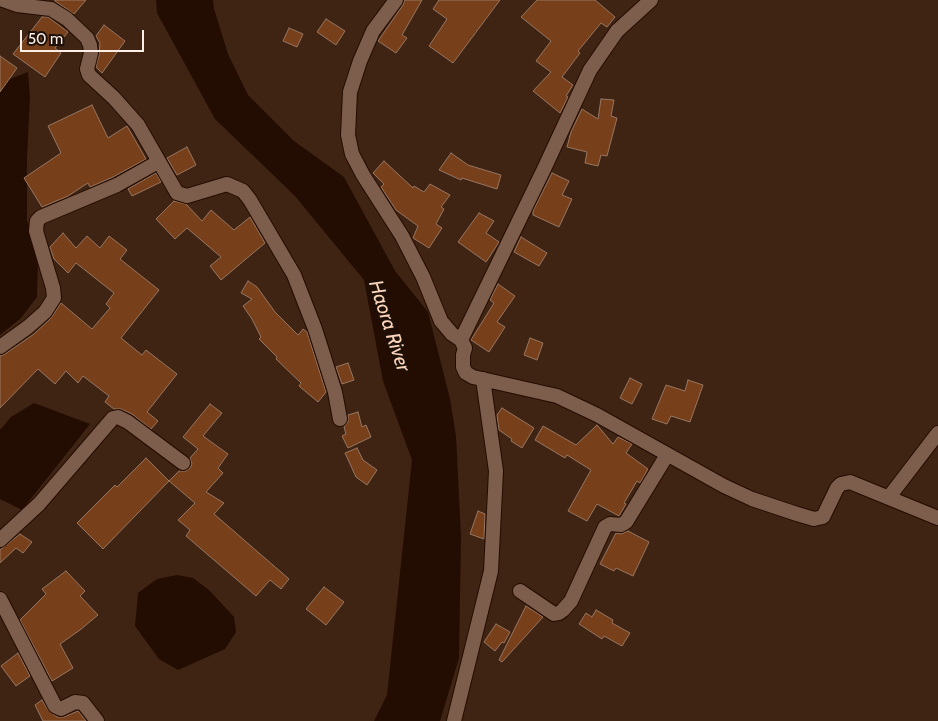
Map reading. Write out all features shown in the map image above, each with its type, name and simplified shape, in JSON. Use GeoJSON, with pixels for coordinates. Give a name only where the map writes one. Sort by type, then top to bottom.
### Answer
{"type":"FeatureCollection","features":[{"type":"Feature","properties":{"kind":"street"},"geometry":{"type":"LineString","coordinates":[[3,0],[17,5],[51,9],[67,19],[87,38],[90,44],[87,69],[89,75],[128,112],[175,190],[180,195],[187,196],[228,184],[243,191],[294,275],[315,329],[335,392],[340,419]]}},
{"type":"Feature","properties":{"kind":"street"},"geometry":{"type":"LineString","coordinates":[[396,0],[373,31],[360,61],[350,92],[348,135],[352,154],[363,176],[402,236],[423,277],[441,321],[452,334],[461,340],[465,348],[462,356],[463,369],[469,375],[557,396],[597,415],[752,499],[814,519],[819,519],[825,515],[837,488],[844,482],[855,483],[938,518]]}},
{"type":"Feature","properties":{"kind":"street"},"geometry":{"type":"LineString","coordinates":[[461,340],[590,70],[616,31],[650,0]]}},
{"type":"Feature","properties":{"kind":"street"},"geometry":{"type":"LineString","coordinates":[[0,347],[45,312],[54,298],[53,288],[36,231],[37,221],[41,217],[117,186],[158,162]]}},
{"type":"Feature","properties":{"kind":"street"},"geometry":{"type":"LineString","coordinates":[[454,721],[491,571],[496,471],[484,379]]}},
{"type":"Feature","properties":{"kind":"street"},"geometry":{"type":"LineString","coordinates":[[0,540],[39,504],[113,418],[118,417],[128,422],[183,463]]}},
{"type":"Feature","properties":{"kind":"street"},"geometry":{"type":"LineString","coordinates":[[889,497],[938,433]]}},
{"type":"Feature","properties":{"kind":"street"},"geometry":{"type":"LineString","coordinates":[[520,591],[554,614],[563,610],[571,601],[605,528],[610,524],[621,525],[626,522],[667,454]]}},
{"type":"Feature","properties":{"kind":"street"},"geometry":{"type":"LineString","coordinates":[[0,599],[52,703],[61,709],[75,702],[83,703],[97,721]]}},
{"type":"Feature","properties":{"kind":"water","name":"Haora River"},"geometry":{"type":"Polygon","coordinates":[[[156,0],[213,0],[228,54],[248,95],[294,141],[344,177],[395,271],[428,312],[450,399],[456,436],[461,537],[459,658],[440,721],[374,721],[387,695],[412,460],[383,381],[364,280],[295,196],[215,119],[157,13],[156,0]]]}},
{"type":"Feature","properties":{"kind":"water"},"geometry":{"type":"Polygon","coordinates":[[[28,72],[30,97],[27,157],[27,220],[38,257],[37,297],[21,318],[0,335],[0,83],[28,72]]]}},
{"type":"Feature","properties":{"kind":"water"},"geometry":{"type":"Polygon","coordinates":[[[34,403],[90,424],[22,510],[0,499],[0,430],[11,417],[34,403]]]}},
{"type":"Feature","properties":{"kind":"water"},"geometry":{"type":"Polygon","coordinates":[[[177,575],[193,578],[209,590],[234,617],[236,632],[225,649],[178,670],[159,659],[135,626],[138,593],[157,579],[177,575]]]}},
{"type":"Feature","properties":{"kind":"building"},"geometry":{"type":"Polygon","coordinates":[[[55,0],[86,0],[74,14],[55,0]]]}},
{"type":"Feature","properties":{"kind":"building"},"geometry":{"type":"Polygon","coordinates":[[[405,0],[422,0],[402,35],[407,38],[396,53],[378,41],[405,0]]]}},
{"type":"Feature","properties":{"kind":"building"},"geometry":{"type":"Polygon","coordinates":[[[439,0],[500,0],[453,63],[429,46],[447,19],[433,9],[439,0]]]}},
{"type":"Feature","properties":{"kind":"building"},"geometry":{"type":"Polygon","coordinates":[[[537,0],[595,0],[615,17],[607,27],[601,23],[578,51],[580,53],[562,77],[573,85],[566,96],[568,97],[560,113],[533,91],[551,72],[536,61],[551,41],[521,17],[537,0]]]}},
{"type":"Feature","properties":{"kind":"building"},"geometry":{"type":"Polygon","coordinates":[[[42,17],[48,17],[68,32],[55,48],[61,53],[45,77],[13,54],[42,17]]]}},
{"type":"Feature","properties":{"kind":"building"},"geometry":{"type":"Polygon","coordinates":[[[326,19],[345,31],[336,45],[317,32],[326,19]]]}},
{"type":"Feature","properties":{"kind":"building"},"geometry":{"type":"Polygon","coordinates":[[[104,25],[125,41],[102,73],[96,67],[100,43],[96,36],[104,25]]]}},
{"type":"Feature","properties":{"kind":"building"},"geometry":{"type":"Polygon","coordinates":[[[289,28],[303,34],[297,47],[283,41],[289,28]]]}},
{"type":"Feature","properties":{"kind":"building"},"geometry":{"type":"Polygon","coordinates":[[[0,56],[17,68],[0,92],[0,56]]]}},
{"type":"Feature","properties":{"kind":"building"},"geometry":{"type":"Polygon","coordinates":[[[601,99],[614,100],[611,116],[617,118],[607,156],[601,155],[598,166],[585,163],[587,152],[567,147],[571,132],[582,109],[598,119],[601,99]]]}},
{"type":"Feature","properties":{"kind":"building"},"geometry":{"type":"Polygon","coordinates":[[[92,105],[108,138],[127,126],[146,159],[90,187],[88,183],[68,196],[42,207],[24,178],[61,153],[48,126],[92,105]]]}},
{"type":"Feature","properties":{"kind":"building"},"geometry":{"type":"Polygon","coordinates":[[[187,147],[196,165],[177,175],[167,158],[187,147]]]}},
{"type":"Feature","properties":{"kind":"building"},"geometry":{"type":"Polygon","coordinates":[[[451,153],[468,165],[501,175],[497,189],[462,178],[461,180],[439,170],[451,153]]]}},
{"type":"Feature","properties":{"kind":"building"},"geometry":{"type":"Polygon","coordinates":[[[384,161],[413,188],[414,186],[424,192],[430,184],[450,195],[441,207],[444,209],[436,224],[442,228],[429,248],[413,238],[418,226],[396,210],[381,187],[384,184],[373,173],[384,161]]]}},
{"type":"Feature","properties":{"kind":"building"},"geometry":{"type":"Polygon","coordinates":[[[156,173],[161,182],[132,196],[128,189],[156,173]]]}},
{"type":"Feature","properties":{"kind":"building"},"geometry":{"type":"Polygon","coordinates":[[[552,173],[569,181],[562,195],[572,199],[559,227],[533,215],[533,211],[552,173]]]}},
{"type":"Feature","properties":{"kind":"building"},"geometry":{"type":"Polygon","coordinates":[[[174,201],[186,204],[202,221],[211,210],[234,230],[250,217],[265,243],[221,280],[210,266],[221,257],[187,228],[175,239],[156,219],[174,201]]]}},
{"type":"Feature","properties":{"kind":"building"},"geometry":{"type":"Polygon","coordinates":[[[479,213],[494,221],[486,233],[499,242],[486,262],[458,242],[479,213]]]}},
{"type":"Feature","properties":{"kind":"building"},"geometry":{"type":"Polygon","coordinates":[[[63,233],[76,248],[87,236],[100,248],[109,236],[127,250],[120,259],[159,290],[121,338],[142,355],[146,350],[177,374],[147,412],[158,421],[151,429],[132,414],[121,409],[114,409],[105,402],[109,396],[83,376],[78,383],[66,371],[55,384],[38,369],[0,408],[0,356],[34,334],[51,318],[61,303],[92,329],[110,308],[106,304],[114,293],[76,263],[68,273],[54,259],[50,247],[63,233]]]}},
{"type":"Feature","properties":{"kind":"building"},"geometry":{"type":"Polygon","coordinates":[[[521,237],[547,253],[539,266],[514,252],[521,237]]]}},
{"type":"Feature","properties":{"kind":"building"},"geometry":{"type":"Polygon","coordinates":[[[248,281],[257,287],[275,312],[298,335],[303,329],[307,332],[326,392],[318,402],[299,386],[301,383],[276,359],[277,357],[259,339],[261,337],[243,306],[252,299],[241,293],[248,281]]]}},
{"type":"Feature","properties":{"kind":"building"},"geometry":{"type":"Polygon","coordinates":[[[498,284],[515,296],[497,322],[505,327],[489,352],[471,340],[494,303],[490,300],[498,284]]]}},
{"type":"Feature","properties":{"kind":"building"},"geometry":{"type":"Polygon","coordinates":[[[530,338],[543,343],[537,360],[524,355],[530,338]]]}},
{"type":"Feature","properties":{"kind":"building"},"geometry":{"type":"Polygon","coordinates":[[[348,363],[354,380],[342,384],[336,367],[348,363]]]}},
{"type":"Feature","properties":{"kind":"building"},"geometry":{"type":"Polygon","coordinates":[[[630,378],[642,384],[632,404],[620,398],[630,378]]]}},
{"type":"Feature","properties":{"kind":"building"},"geometry":{"type":"Polygon","coordinates":[[[688,380],[703,385],[690,422],[671,416],[667,424],[652,419],[666,385],[685,391],[688,380]]]}},
{"type":"Feature","properties":{"kind":"building"},"geometry":{"type":"Polygon","coordinates":[[[210,404],[222,413],[203,436],[228,454],[218,468],[223,473],[206,492],[224,503],[214,514],[289,579],[281,589],[270,580],[256,596],[186,536],[190,530],[178,520],[195,503],[169,481],[179,471],[186,471],[190,468],[192,464],[190,458],[198,449],[183,437],[210,404]]]}},
{"type":"Feature","properties":{"kind":"building"},"geometry":{"type":"Polygon","coordinates":[[[502,408],[534,428],[522,448],[499,430],[497,415],[502,408]]]}},
{"type":"Feature","properties":{"kind":"building"},"geometry":{"type":"Polygon","coordinates":[[[358,412],[362,427],[366,425],[371,437],[348,448],[342,436],[346,434],[344,427],[348,422],[348,415],[358,412]]]}},
{"type":"Feature","properties":{"kind":"building"},"geometry":{"type":"Polygon","coordinates":[[[597,425],[613,444],[618,437],[632,444],[626,453],[648,469],[640,483],[637,481],[619,516],[597,504],[587,521],[568,511],[591,470],[567,455],[565,458],[535,440],[543,426],[576,445],[597,425]]]}},
{"type":"Feature","properties":{"kind":"building"},"geometry":{"type":"Polygon","coordinates":[[[357,448],[363,460],[377,470],[367,485],[356,477],[345,453],[357,448]]]}},
{"type":"Feature","properties":{"kind":"building"},"geometry":{"type":"Polygon","coordinates":[[[146,458],[169,481],[103,549],[77,523],[115,485],[117,487],[146,458]]]}},
{"type":"Feature","properties":{"kind":"building"},"geometry":{"type":"Polygon","coordinates":[[[478,511],[485,514],[484,539],[470,534],[478,511]]]}},
{"type":"Feature","properties":{"kind":"building"},"geometry":{"type":"Polygon","coordinates":[[[628,531],[649,542],[633,576],[616,568],[614,571],[600,564],[616,533],[621,534],[628,531]]]}},
{"type":"Feature","properties":{"kind":"building"},"geometry":{"type":"Polygon","coordinates":[[[20,534],[32,542],[23,553],[16,548],[0,563],[0,550],[20,534]]]}},
{"type":"Feature","properties":{"kind":"building"},"geometry":{"type":"Polygon","coordinates":[[[66,571],[85,591],[80,596],[98,615],[60,644],[73,668],[52,681],[20,620],[46,594],[42,589],[66,571]]]}},
{"type":"Feature","properties":{"kind":"building"},"geometry":{"type":"Polygon","coordinates":[[[324,587],[344,602],[326,625],[306,609],[324,587]]]}},
{"type":"Feature","properties":{"kind":"building"},"geometry":{"type":"Polygon","coordinates":[[[526,606],[543,617],[502,662],[499,660],[526,606]]]}},
{"type":"Feature","properties":{"kind":"building"},"geometry":{"type":"Polygon","coordinates":[[[596,610],[613,620],[612,623],[630,633],[622,646],[604,636],[602,639],[579,624],[586,613],[592,617],[596,610]]]}},
{"type":"Feature","properties":{"kind":"building"},"geometry":{"type":"Polygon","coordinates":[[[496,624],[510,632],[504,643],[502,642],[495,651],[484,642],[496,624]]]}},
{"type":"Feature","properties":{"kind":"building"},"geometry":{"type":"Polygon","coordinates":[[[18,653],[30,676],[16,686],[1,666],[18,653]]]}},
{"type":"Feature","properties":{"kind":"building"},"geometry":{"type":"Polygon","coordinates":[[[42,700],[48,710],[57,717],[64,717],[78,711],[86,721],[43,721],[35,705],[42,700]]]}}]}
